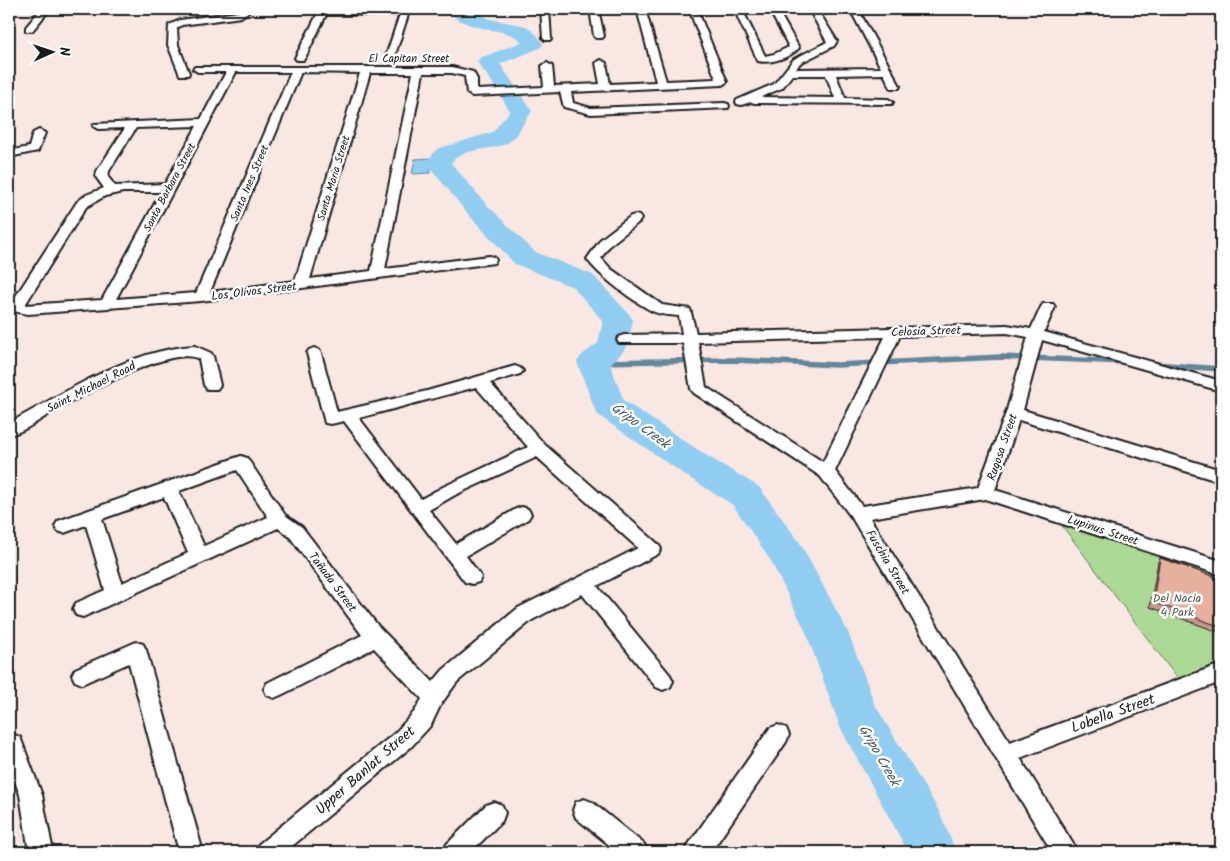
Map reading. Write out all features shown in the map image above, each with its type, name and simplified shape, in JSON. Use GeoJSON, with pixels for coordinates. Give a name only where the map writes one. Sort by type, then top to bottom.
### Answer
{"type":"FeatureCollection","features":[{"type":"Feature","properties":{"kind":"street"},"geometry":{"type":"LineString","coordinates":[[29,29],[46,9]]}},
{"type":"Feature","properties":{"kind":"street"},"geometry":{"type":"LineString","coordinates":[[184,73],[173,45],[172,27],[180,23],[241,14],[248,9]]}},
{"type":"Feature","properties":{"kind":"street"},"geometry":{"type":"LineString","coordinates":[[545,9],[548,38]]}},
{"type":"Feature","properties":{"kind":"street"},"geometry":{"type":"LineString","coordinates":[[594,9],[598,36]]}},
{"type":"Feature","properties":{"kind":"street"},"geometry":{"type":"LineString","coordinates":[[641,9],[662,84]]}},
{"type":"Feature","properties":{"kind":"street"},"geometry":{"type":"LineString","coordinates":[[693,9],[722,82]]}},
{"type":"Feature","properties":{"kind":"street"},"geometry":{"type":"LineString","coordinates":[[738,9],[761,58],[774,58],[794,48],[773,9]]}},
{"type":"Feature","properties":{"kind":"street"},"geometry":{"type":"LineString","coordinates":[[792,85],[797,61],[831,44],[832,41],[813,9]]}},
{"type":"Feature","properties":{"kind":"street"},"geometry":{"type":"LineString","coordinates":[[854,9],[895,86]]}},
{"type":"Feature","properties":{"kind":"street"},"geometry":{"type":"LineString","coordinates":[[299,64],[324,10],[406,10],[390,59]]}},
{"type":"Feature","properties":{"kind":"street"},"geometry":{"type":"LineString","coordinates":[[601,63],[606,87]]}},
{"type":"Feature","properties":{"kind":"street","name":"El Capitan Street"},"geometry":{"type":"LineString","coordinates":[[198,69],[233,69],[299,64],[366,70],[462,71],[469,74],[472,79],[472,93],[722,82]]}},
{"type":"Feature","properties":{"kind":"street","name":"Santa Ines Street"},"geometry":{"type":"LineString","coordinates":[[201,297],[299,64]]}},
{"type":"Feature","properties":{"kind":"street"},"geometry":{"type":"LineString","coordinates":[[547,66],[549,90]]}},
{"type":"Feature","properties":{"kind":"street","name":"Santa Barbara Street"},"geometry":{"type":"LineString","coordinates":[[106,306],[233,69]]}},
{"type":"Feature","properties":{"kind":"street","name":"Santa Maria Street"},"geometry":{"type":"LineString","coordinates":[[301,285],[366,70]]}},
{"type":"Feature","properties":{"kind":"street"},"geometry":{"type":"LineString","coordinates":[[377,274],[419,70]]}},
{"type":"Feature","properties":{"kind":"street"},"geometry":{"type":"LineString","coordinates":[[887,71],[830,72],[792,85],[745,101],[778,86],[792,85],[841,101],[888,102]]}},
{"type":"Feature","properties":{"kind":"street"},"geometry":{"type":"LineString","coordinates":[[830,72],[841,101]]}},
{"type":"Feature","properties":{"kind":"street"},"geometry":{"type":"LineString","coordinates":[[565,89],[568,105],[591,111],[724,106]]}},
{"type":"Feature","properties":{"kind":"street"},"geometry":{"type":"LineString","coordinates":[[98,126],[204,122]]}},
{"type":"Feature","properties":{"kind":"street"},"geometry":{"type":"LineString","coordinates":[[133,124],[102,170],[102,177],[111,189],[169,188]]}},
{"type":"Feature","properties":{"kind":"street"},"geometry":{"type":"LineString","coordinates":[[9,154],[34,149],[39,133]]}},
{"type":"Feature","properties":{"kind":"street","name":"Los Olivos Street"},"geometry":{"type":"LineString","coordinates":[[111,189],[88,199],[81,205],[19,302],[18,308],[28,310],[106,306],[201,297],[489,260]]}},
{"type":"Feature","properties":{"kind":"street","name":"Fuschia Street"},"geometry":{"type":"LineString","coordinates":[[635,219],[600,248],[595,254],[594,259],[606,272],[657,308],[666,311],[685,312],[699,389],[826,472],[858,512],[1065,852]]}},
{"type":"Feature","properties":{"kind":"street","name":"Rugosa Street"},"geometry":{"type":"LineString","coordinates":[[858,512],[986,493],[1014,413],[1036,334],[1048,307]]}},
{"type":"Feature","properties":{"kind":"street","name":"Celosia Street"},"geometry":{"type":"LineString","coordinates":[[624,340],[1007,328],[1036,334],[1221,386]]}},
{"type":"Feature","properties":{"kind":"street"},"geometry":{"type":"LineString","coordinates":[[826,472],[895,332]]}},
{"type":"Feature","properties":{"kind":"street","name":"Saint Michael Road"},"geometry":{"type":"LineString","coordinates":[[9,430],[133,365],[169,353],[196,351],[206,356],[212,385]]}},
{"type":"Feature","properties":{"kind":"street"},"geometry":{"type":"LineString","coordinates":[[314,353],[331,419],[480,382],[515,371]]}},
{"type":"Feature","properties":{"kind":"street"},"geometry":{"type":"LineString","coordinates":[[419,508],[449,491],[538,449],[480,382]]}},
{"type":"Feature","properties":{"kind":"street"},"geometry":{"type":"LineString","coordinates":[[1014,413],[1221,476]]}},
{"type":"Feature","properties":{"kind":"street"},"geometry":{"type":"LineString","coordinates":[[349,416],[472,577]]}},
{"type":"Feature","properties":{"kind":"street","name":"Upper Banlat Street"},"geometry":{"type":"LineString","coordinates":[[267,852],[403,740],[423,718],[434,697],[450,676],[526,614],[652,549],[538,449]]}},
{"type":"Feature","properties":{"kind":"street","name":"Tañada Street"},"geometry":{"type":"LineString","coordinates":[[169,488],[241,462],[279,520],[296,532],[376,637],[434,697]]}},
{"type":"Feature","properties":{"kind":"street"},"geometry":{"type":"LineString","coordinates":[[64,526],[169,488],[199,556]]}},
{"type":"Feature","properties":{"kind":"street","name":"Lupinus Street"},"geometry":{"type":"LineString","coordinates":[[986,493],[1221,568]]}},
{"type":"Feature","properties":{"kind":"street"},"geometry":{"type":"LineString","coordinates":[[454,554],[522,514]]}},
{"type":"Feature","properties":{"kind":"street"},"geometry":{"type":"LineString","coordinates":[[92,516],[116,594]]}},
{"type":"Feature","properties":{"kind":"street"},"geometry":{"type":"LineString","coordinates":[[83,609],[279,520]]}},
{"type":"Feature","properties":{"kind":"street"},"geometry":{"type":"LineString","coordinates":[[584,583],[664,681]]}},
{"type":"Feature","properties":{"kind":"street"},"geometry":{"type":"LineString","coordinates":[[274,689],[376,637]]}},
{"type":"Feature","properties":{"kind":"street"},"geometry":{"type":"LineString","coordinates":[[82,674],[136,650],[191,852]]}},
{"type":"Feature","properties":{"kind":"street","name":"Lobella Street"},"geometry":{"type":"LineString","coordinates":[[1004,754],[1221,673]]}},
{"type":"Feature","properties":{"kind":"street"},"geometry":{"type":"LineString","coordinates":[[697,852],[778,735]]}},
{"type":"Feature","properties":{"kind":"street"},"geometry":{"type":"LineString","coordinates":[[12,744],[31,795],[41,852]]}},
{"type":"Feature","properties":{"kind":"street"},"geometry":{"type":"LineString","coordinates":[[584,810],[636,852]]}},
{"type":"Feature","properties":{"kind":"street"},"geometry":{"type":"LineString","coordinates":[[454,852],[494,813]]}},
{"type":"Feature","properties":{"kind":"green space","name":"Del Nacia 4 Park"},"geometry":{"type":"Polygon","coordinates":[[[1057,519],[1221,572],[1221,664],[1178,679],[1057,519]]]}},
{"type":"Feature","properties":{"kind":"water"},"geometry":{"type":"Polygon","coordinates":[[[432,158],[430,173],[412,174],[415,159],[432,158]]]}},
{"type":"Feature","properties":{"kind":"building"},"geometry":{"type":"Polygon","coordinates":[[[1160,558],[1221,579],[1221,627],[1153,602],[1160,558]]]}},
{"type":"Feature","properties":{"kind":"waterway","name":"Gripo Creek"},"geometry":{"type":"LineString","coordinates":[[456,9],[479,21],[520,30],[525,33],[533,44],[487,62],[501,79],[521,111],[501,137],[445,154],[438,163],[478,210],[525,258],[583,281],[618,320],[612,347],[593,362],[610,407],[697,466],[746,496],[786,553],[827,632],[856,713],[922,828],[932,852]]}},
{"type":"Feature","properties":{"kind":"waterway"},"geometry":{"type":"LineString","coordinates":[[593,362],[735,360],[837,365],[1001,357],[1127,362]]}},
{"type":"Feature","properties":{"kind":"waterway"},"geometry":{"type":"LineString","coordinates":[[1154,364],[1221,369]]}}]}
